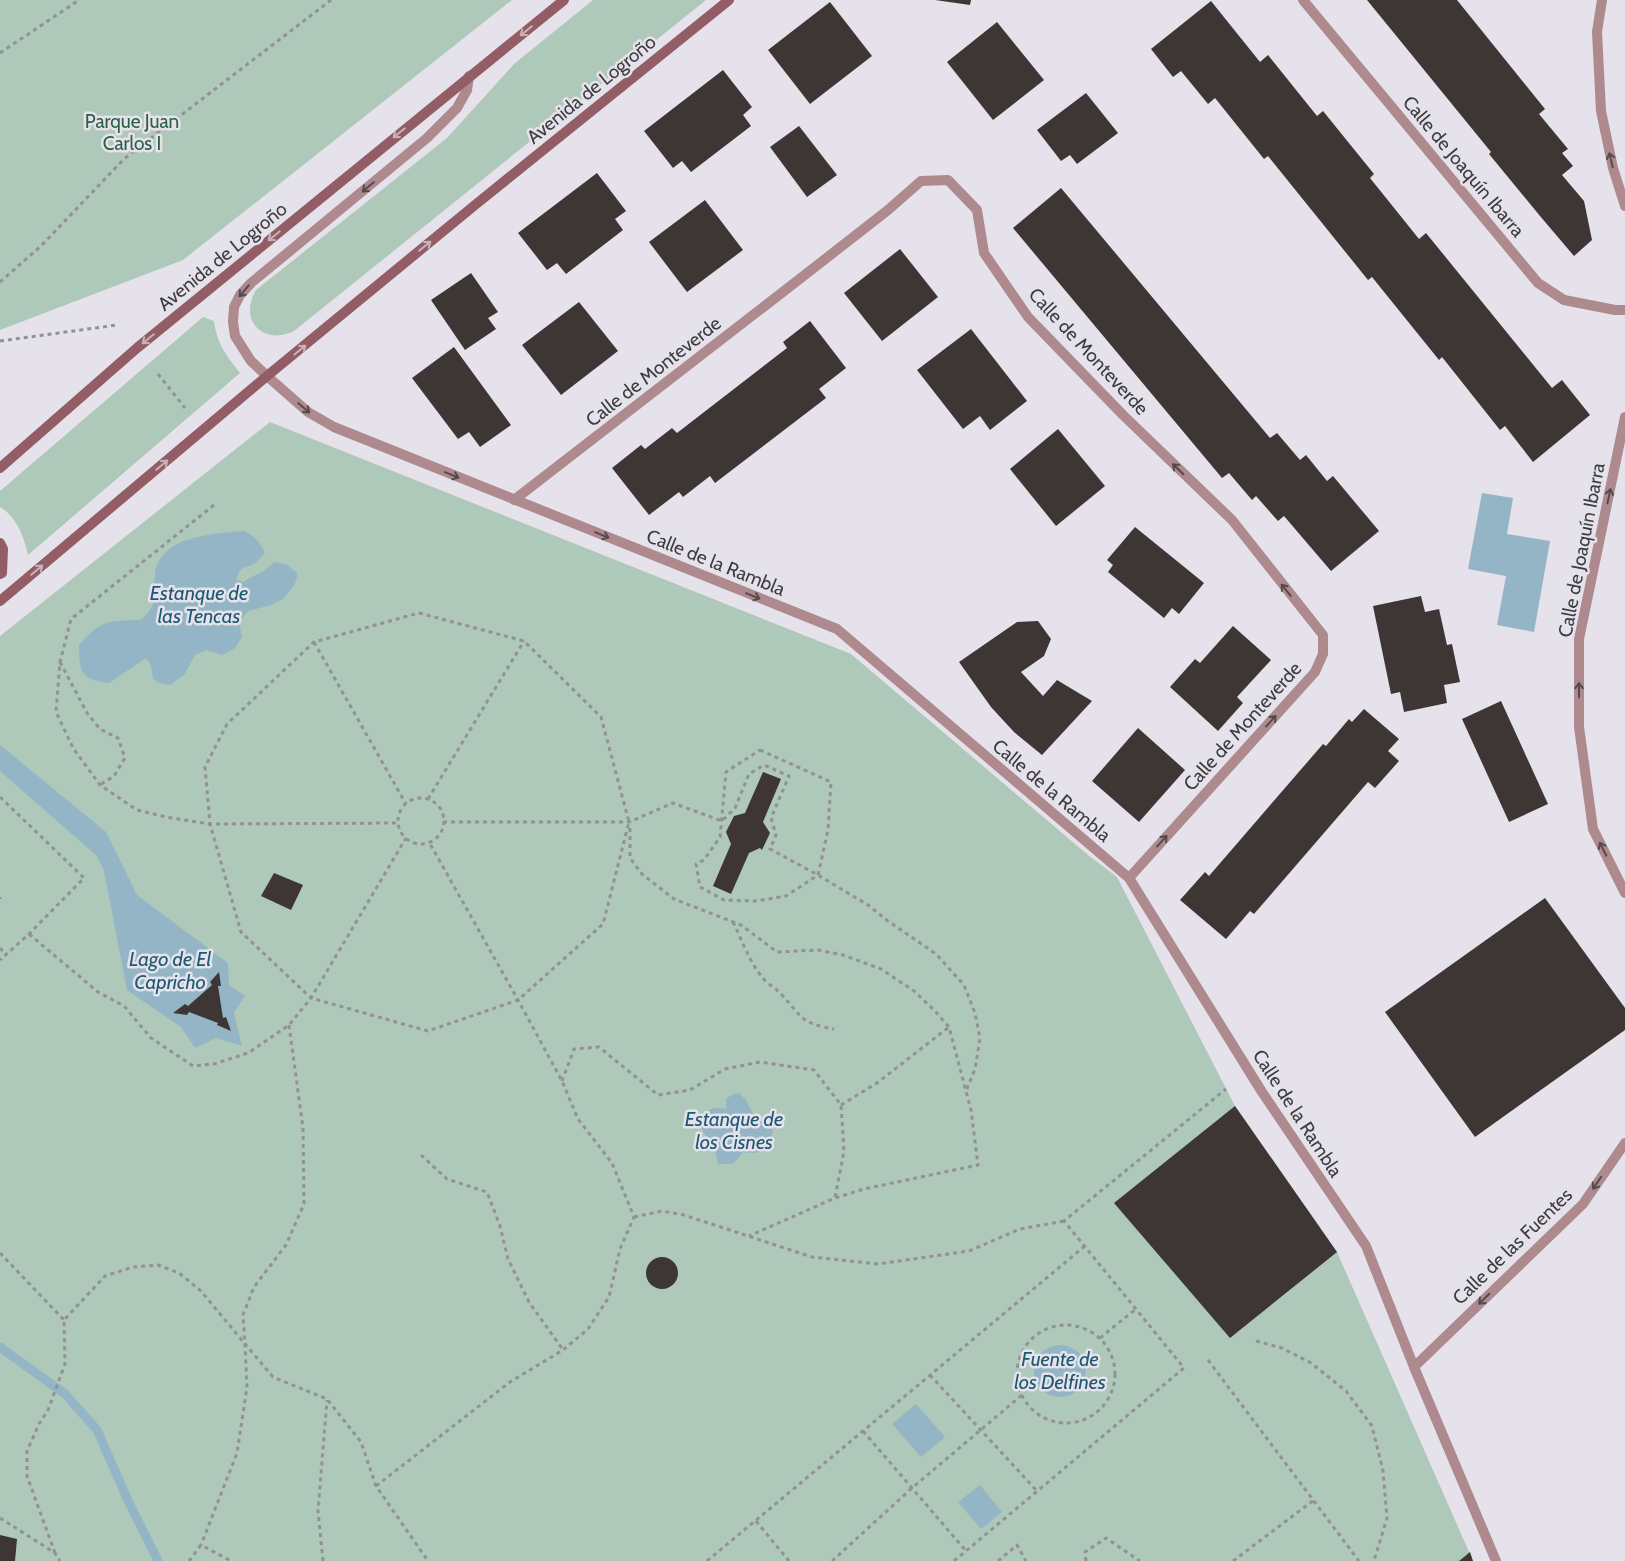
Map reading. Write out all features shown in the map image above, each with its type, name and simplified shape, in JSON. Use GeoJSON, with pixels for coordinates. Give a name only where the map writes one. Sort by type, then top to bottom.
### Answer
{"type":"FeatureCollection","features":[{"type":"Feature","properties":{"kind":"main road","name":"Avenida de Logroño"},"geometry":{"type":"LineString","coordinates":[[0,468],[137,348],[564,0]]}},
{"type":"Feature","properties":{"kind":"main road","name":"Avenida de Logroño"},"geometry":{"type":"LineString","coordinates":[[0,601],[267,376],[467,211],[729,0]]}},
{"type":"Feature","properties":{"kind":"main road"},"geometry":{"type":"LineString","coordinates":[[0,543],[3,549],[2,572],[0,574]]}},
{"type":"Feature","properties":{"kind":"street","name":"Calle de Joaquín Ibarra"},"geometry":{"type":"LineString","coordinates":[[1303,0],[1538,283],[1564,300],[1615,310],[1625,310]]}},
{"type":"Feature","properties":{"kind":"street"},"geometry":{"type":"LineString","coordinates":[[1602,0],[1597,32],[1601,111],[1613,168],[1625,206]]}},
{"type":"Feature","properties":{"kind":"street","name":"Avenida de Logroño"},"geometry":{"type":"LineString","coordinates":[[267,376],[251,361],[235,336],[234,308],[240,294],[427,138],[457,108],[467,90],[469,76]]}},
{"type":"Feature","properties":{"kind":"street","name":"Calle de Monteverde"},"geometry":{"type":"LineString","coordinates":[[514,500],[873,222],[921,181],[948,180],[977,210],[984,253],[1028,318],[1123,415],[1232,520],[1323,635],[1323,654],[1315,672],[1129,878]]}},
{"type":"Feature","properties":{"kind":"street","name":"Calle de la Rambla"},"geometry":{"type":"LineString","coordinates":[[267,376],[308,412],[334,427],[837,629],[1129,878],[1262,1092],[1366,1246],[1414,1367],[1496,1561]]}},
{"type":"Feature","properties":{"kind":"street","name":"Calle de Joaquín Ibarra"},"geometry":{"type":"LineString","coordinates":[[1625,417],[1579,639],[1579,727],[1593,829],[1625,893]]}},
{"type":"Feature","properties":{"kind":"street","name":"Calle de las Fuentes"},"geometry":{"type":"LineString","coordinates":[[1414,1367],[1583,1204],[1625,1143]]}},
{"type":"Feature","properties":{"kind":"path"},"geometry":{"type":"LineString","coordinates":[[0,53],[79,0]]}},
{"type":"Feature","properties":{"kind":"path"},"geometry":{"type":"LineString","coordinates":[[0,282],[41,246],[124,159],[331,0]]}},
{"type":"Feature","properties":{"kind":"path"},"geometry":{"type":"LineString","coordinates":[[0,341],[117,324]]}},
{"type":"Feature","properties":{"kind":"path"},"geometry":{"type":"LineString","coordinates":[[158,374],[185,408]]}},
{"type":"Feature","properties":{"kind":"path"},"geometry":{"type":"LineString","coordinates":[[214,505],[71,619],[60,662],[56,712],[73,748],[100,785],[137,810],[166,818],[210,824],[398,823]]}},
{"type":"Feature","properties":{"kind":"path"},"geometry":{"type":"LineString","coordinates":[[630,822],[602,924],[518,1000],[428,1031],[311,998],[241,932],[210,824],[206,767],[226,724],[314,642],[419,613],[524,641],[601,717],[630,822],[630,858],[642,874],[674,899],[741,925],[777,952],[818,950],[843,955],[881,968],[914,990],[936,1011],[949,1027],[971,1110],[978,1165],[881,1185],[835,1198],[749,1236]]}},
{"type":"Feature","properties":{"kind":"path"},"geometry":{"type":"LineString","coordinates":[[428,799],[524,641]]}},
{"type":"Feature","properties":{"kind":"path"},"geometry":{"type":"LineString","coordinates":[[314,642],[406,804]]}},
{"type":"Feature","properties":{"kind":"path"},"geometry":{"type":"LineString","coordinates":[[60,662],[87,713],[100,729],[118,738],[125,758],[114,776],[100,785]]}},
{"type":"Feature","properties":{"kind":"path"},"geometry":{"type":"LineString","coordinates":[[760,750],[831,782],[828,830],[818,875],[786,896],[756,900],[724,900],[700,887],[696,864],[704,860],[720,837],[726,772],[760,750]]}},
{"type":"Feature","properties":{"kind":"path"},"geometry":{"type":"LineString","coordinates":[[722,821],[735,808],[749,774],[764,765],[789,776],[771,818],[776,835],[770,849],[868,905],[936,954],[964,985],[975,1013],[980,1038],[975,1069],[966,1091]]}},
{"type":"Feature","properties":{"kind":"path"},"geometry":{"type":"LineString","coordinates":[[0,797],[84,878],[0,960]]}},
{"type":"Feature","properties":{"kind":"path"},"geometry":{"type":"LineString","coordinates":[[416,798],[428,799],[440,808],[443,814],[443,822],[439,834],[429,842],[417,843],[406,838],[402,834],[398,823],[398,815],[406,804],[416,798]]}},
{"type":"Feature","properties":{"kind":"path"},"geometry":{"type":"LineString","coordinates":[[443,822],[630,822],[673,802],[722,821]]}},
{"type":"Feature","properties":{"kind":"path"},"geometry":{"type":"LineString","coordinates":[[28,934],[98,992],[124,1006],[151,1038],[193,1066],[214,1064],[248,1053],[289,1025],[311,998],[406,838]]}},
{"type":"Feature","properties":{"kind":"path"},"geometry":{"type":"LineString","coordinates":[[376,1486],[510,1382],[563,1350],[588,1329],[609,1297],[620,1249],[634,1217],[612,1163],[578,1120],[562,1081],[429,842]]}},
{"type":"Feature","properties":{"kind":"path"},"geometry":{"type":"LineString","coordinates":[[733,922],[759,973],[781,994],[797,1015],[817,1026],[834,1029]]}},
{"type":"Feature","properties":{"kind":"path"},"geometry":{"type":"LineString","coordinates":[[0,948],[6,955]]}},
{"type":"Feature","properties":{"kind":"path"},"geometry":{"type":"LineString","coordinates":[[190,1561],[201,1545],[237,1453],[246,1387],[243,1314],[254,1287],[286,1245],[304,1204],[302,1128],[289,1025]]}},
{"type":"Feature","properties":{"kind":"path"},"geometry":{"type":"LineString","coordinates":[[841,1106],[877,1083],[949,1027]]}},
{"type":"Feature","properties":{"kind":"path"},"geometry":{"type":"LineString","coordinates":[[562,1081],[574,1049],[599,1047],[658,1095],[690,1090],[725,1069],[760,1062],[814,1070],[841,1106],[844,1152],[835,1198]]}},
{"type":"Feature","properties":{"kind":"path"},"geometry":{"type":"LineString","coordinates":[[634,1217],[662,1211],[684,1215],[812,1257],[878,1264],[969,1251],[1020,1229],[1064,1220],[1226,1089]]}},
{"type":"Feature","properties":{"kind":"path"},"geometry":{"type":"LineString","coordinates":[[421,1155],[447,1179],[488,1192],[512,1268],[529,1302],[563,1350]]}},
{"type":"Feature","properties":{"kind":"path"},"geometry":{"type":"LineString","coordinates":[[954,1561],[1184,1368],[1064,1220]]}},
{"type":"Feature","properties":{"kind":"path"},"geometry":{"type":"LineString","coordinates":[[708,1561],[1085,1246]]}},
{"type":"Feature","properties":{"kind":"path"},"geometry":{"type":"LineString","coordinates":[[0,1253],[64,1320],[65,1364],[48,1410],[39,1424],[27,1451],[26,1476],[55,1553],[60,1561]]}},
{"type":"Feature","properties":{"kind":"path"},"geometry":{"type":"LineString","coordinates":[[64,1320],[105,1276],[134,1267],[158,1265],[179,1274],[201,1291],[272,1377],[327,1399],[361,1442],[376,1486],[428,1561]]}},
{"type":"Feature","properties":{"kind":"path"},"geometry":{"type":"LineString","coordinates":[[1100,1338],[1136,1309]]}},
{"type":"Feature","properties":{"kind":"path"},"geometry":{"type":"LineString","coordinates":[[1073,1325],[1088,1330],[1100,1338],[1110,1350],[1115,1365],[1115,1381],[1110,1396],[1101,1408],[1088,1418],[1074,1422],[1058,1422],[1043,1417],[1031,1408],[1022,1395],[1018,1380],[1018,1365],[1022,1351],[1032,1339],[1044,1330],[1058,1326],[1073,1325]]}},
{"type":"Feature","properties":{"kind":"path"},"geometry":{"type":"LineString","coordinates":[[1256,1340],[1282,1348],[1312,1363],[1346,1391],[1372,1426],[1383,1471],[1387,1518],[1374,1561]]}},
{"type":"Feature","properties":{"kind":"path"},"geometry":{"type":"LineString","coordinates":[[1208,1360],[1359,1561]]}},
{"type":"Feature","properties":{"kind":"path"},"geometry":{"type":"LineString","coordinates":[[930,1375],[1037,1491]]}},
{"type":"Feature","properties":{"kind":"path"},"geometry":{"type":"LineString","coordinates":[[832,1561],[912,1488],[1022,1395]]}},
{"type":"Feature","properties":{"kind":"path"},"geometry":{"type":"LineString","coordinates":[[323,1561],[318,1510],[327,1399]]}},
{"type":"Feature","properties":{"kind":"path"},"geometry":{"type":"LineString","coordinates":[[863,1431],[966,1551]]}},
{"type":"Feature","properties":{"kind":"path"},"geometry":{"type":"LineString","coordinates":[[1232,1561],[1314,1500]]}},
{"type":"Feature","properties":{"kind":"path"},"geometry":{"type":"LineString","coordinates":[[0,1518],[55,1553]]}},
{"type":"Feature","properties":{"kind":"path"},"geometry":{"type":"LineString","coordinates":[[756,1521],[789,1561]]}},
{"type":"Feature","properties":{"kind":"path"},"geometry":{"type":"LineString","coordinates":[[1086,1561],[1085,1552],[1106,1538],[1140,1561]]}},
{"type":"Feature","properties":{"kind":"path"},"geometry":{"type":"LineString","coordinates":[[201,1545],[231,1561]]}},
{"type":"Feature","properties":{"kind":"path"},"geometry":{"type":"LineString","coordinates":[[998,1561],[1017,1546],[1026,1561]]}},
{"type":"Feature","properties":{"kind":"green space","name":"Parque Juan Carlos I"},"geometry":{"type":"Polygon","coordinates":[[[0,0],[512,0],[183,260],[0,330],[0,0]]]}},
{"type":"Feature","properties":{"kind":"green space"},"geometry":{"type":"Polygon","coordinates":[[[593,0],[706,0],[294,331],[283,335],[272,335],[264,333],[257,327],[252,320],[250,311],[251,301],[256,290],[447,138],[514,64],[593,0]]]}},
{"type":"Feature","properties":{"kind":"green space"},"geometry":{"type":"Polygon","coordinates":[[[203,317],[214,321],[217,336],[223,349],[240,373],[28,555],[19,528],[11,516],[0,507],[0,491],[203,317]]]}},
{"type":"Feature","properties":{"kind":"green space"},"geometry":{"type":"Polygon","coordinates":[[[270,422],[851,654],[1088,855],[1117,877],[1235,1106],[1337,1252],[1473,1561],[0,1561],[0,636],[270,422]]]}},
{"type":"Feature","properties":{"kind":"water"},"geometry":{"type":"Polygon","coordinates":[[[1482,493],[1513,498],[1507,534],[1550,541],[1534,632],[1497,625],[1506,576],[1468,569],[1482,493]]]}},
{"type":"Feature","properties":{"kind":"water","name":"Estanque de las Tencas"},"geometry":{"type":"Polygon","coordinates":[[[244,531],[257,540],[265,553],[254,564],[241,569],[236,579],[243,582],[275,562],[286,564],[298,574],[294,586],[283,599],[271,605],[248,611],[239,623],[242,637],[235,648],[222,655],[207,650],[195,655],[184,675],[170,685],[159,683],[153,679],[151,665],[146,658],[109,683],[92,680],[87,677],[81,668],[79,645],[94,630],[106,623],[141,620],[147,615],[154,599],[155,575],[159,562],[166,552],[177,544],[190,539],[244,531]]]}},
{"type":"Feature","properties":{"kind":"water","name":"Lago de El Capricho"},"geometry":{"type":"Polygon","coordinates":[[[0,745],[106,832],[137,895],[228,963],[229,985],[245,996],[234,1013],[242,1046],[216,1038],[195,1048],[181,1027],[127,990],[104,871],[97,856],[0,771],[0,745]]]}},
{"type":"Feature","properties":{"kind":"water","name":"Estanque de los Cisnes"},"geometry":{"type":"Polygon","coordinates":[[[739,1093],[746,1100],[754,1116],[765,1122],[773,1130],[771,1139],[764,1151],[754,1153],[743,1152],[733,1164],[718,1164],[713,1140],[706,1136],[702,1129],[702,1121],[707,1111],[718,1108],[726,1109],[726,1099],[733,1094],[739,1093]]]}},
{"type":"Feature","properties":{"kind":"water","name":"Fuente de los Delfines"},"geometry":{"type":"Polygon","coordinates":[[[1060,1345],[1070,1347],[1078,1353],[1084,1361],[1086,1371],[1084,1381],[1078,1389],[1070,1395],[1060,1397],[1050,1395],[1042,1389],[1036,1381],[1034,1371],[1036,1361],[1042,1353],[1050,1347],[1060,1345]]]}},
{"type":"Feature","properties":{"kind":"water"},"geometry":{"type":"Polygon","coordinates":[[[916,1404],[945,1437],[921,1457],[892,1424],[916,1404]]]}},
{"type":"Feature","properties":{"kind":"water"},"geometry":{"type":"Polygon","coordinates":[[[980,1485],[1002,1512],[981,1529],[958,1502],[980,1485]]]}},
{"type":"Feature","properties":{"kind":"building"},"geometry":{"type":"Polygon","coordinates":[[[935,0],[971,0],[970,5],[935,0]]]}},
{"type":"Feature","properties":{"kind":"building"},"geometry":{"type":"Polygon","coordinates":[[[1367,0],[1457,0],[1545,109],[1539,114],[1568,149],[1562,153],[1573,166],[1562,175],[1584,201],[1592,240],[1574,256],[1489,154],[1491,152],[1367,0]]]}},
{"type":"Feature","properties":{"kind":"building"},"geometry":{"type":"Polygon","coordinates":[[[1211,1],[1260,62],[1268,55],[1317,116],[1323,111],[1374,174],[1370,178],[1419,239],[1426,233],[1552,388],[1562,380],[1590,415],[1533,462],[1505,426],[1500,430],[1442,357],[1439,360],[1372,277],[1368,280],[1268,156],[1264,159],[1215,98],[1208,104],[1181,71],[1173,77],[1151,49],[1211,1]]]}},
{"type":"Feature","properties":{"kind":"building"},"geometry":{"type":"Polygon","coordinates":[[[830,2],[872,56],[810,104],[768,50],[830,2]]]}},
{"type":"Feature","properties":{"kind":"building"},"geometry":{"type":"Polygon","coordinates":[[[997,22],[1044,80],[993,120],[947,62],[997,22]]]}},
{"type":"Feature","properties":{"kind":"building"},"geometry":{"type":"Polygon","coordinates":[[[723,70],[752,107],[743,115],[751,126],[691,172],[682,161],[673,168],[644,131],[723,70]]]}},
{"type":"Feature","properties":{"kind":"building"},"geometry":{"type":"Polygon","coordinates":[[[1086,93],[1118,133],[1077,164],[1070,155],[1061,161],[1037,130],[1086,93]]]}},
{"type":"Feature","properties":{"kind":"building"},"geometry":{"type":"Polygon","coordinates":[[[799,126],[837,175],[807,197],[770,147],[799,126]]]}},
{"type":"Feature","properties":{"kind":"building"},"geometry":{"type":"Polygon","coordinates":[[[597,173],[626,211],[615,219],[623,230],[566,274],[557,263],[547,270],[518,233],[597,173]]]}},
{"type":"Feature","properties":{"kind":"building"},"geometry":{"type":"Polygon","coordinates":[[[1061,188],[1270,438],[1277,433],[1300,460],[1306,455],[1327,481],[1333,476],[1379,531],[1331,571],[1284,516],[1278,521],[1256,496],[1252,500],[1229,473],[1222,478],[1013,228],[1061,188]]]}},
{"type":"Feature","properties":{"kind":"building"},"geometry":{"type":"Polygon","coordinates":[[[705,200],[743,250],[687,292],[649,242],[705,200]]]}},
{"type":"Feature","properties":{"kind":"building"},"geometry":{"type":"Polygon","coordinates":[[[900,249],[938,297],[882,341],[844,293],[900,249]]]}},
{"type":"Feature","properties":{"kind":"building"},"geometry":{"type":"Polygon","coordinates":[[[471,273],[498,312],[488,318],[496,329],[465,350],[431,300],[471,273]]]}},
{"type":"Feature","properties":{"kind":"building"},"geometry":{"type":"Polygon","coordinates":[[[579,302],[618,351],[561,395],[522,345],[579,302]]]}},
{"type":"Feature","properties":{"kind":"building"},"geometry":{"type":"Polygon","coordinates":[[[810,321],[846,368],[819,389],[826,398],[715,483],[710,476],[683,497],[679,492],[649,515],[612,468],[641,445],[645,449],[672,428],[677,433],[787,348],[783,342],[810,321]]]}},
{"type":"Feature","properties":{"kind":"building"},"geometry":{"type":"Polygon","coordinates":[[[971,329],[1027,401],[990,430],[980,416],[963,429],[917,370],[971,329]]]}},
{"type":"Feature","properties":{"kind":"building"},"geometry":{"type":"Polygon","coordinates":[[[454,347],[511,425],[480,447],[469,432],[458,439],[412,378],[454,347]]]}},
{"type":"Feature","properties":{"kind":"building"},"geometry":{"type":"Polygon","coordinates":[[[1058,429],[1105,486],[1056,526],[1010,469],[1058,429]]]}},
{"type":"Feature","properties":{"kind":"building"},"geometry":{"type":"Polygon","coordinates":[[[1135,527],[1204,583],[1179,614],[1172,608],[1164,618],[1108,572],[1113,565],[1107,560],[1135,527]]]}},
{"type":"Feature","properties":{"kind":"building"},"geometry":{"type":"Polygon","coordinates":[[[1421,596],[1425,612],[1439,609],[1447,645],[1452,644],[1460,682],[1444,685],[1447,703],[1404,712],[1400,692],[1391,694],[1373,606],[1421,596]]]}},
{"type":"Feature","properties":{"kind":"building"},"geometry":{"type":"Polygon","coordinates":[[[1038,621],[1051,639],[1044,656],[1021,672],[1043,696],[1057,680],[1092,701],[1042,755],[1014,732],[991,707],[959,662],[1017,622],[1038,621]]]}},
{"type":"Feature","properties":{"kind":"building"},"geometry":{"type":"Polygon","coordinates":[[[1233,626],[1271,660],[1237,697],[1243,703],[1218,731],[1170,687],[1195,659],[1200,663],[1233,626]]]}},
{"type":"Feature","properties":{"kind":"building"},"geometry":{"type":"Polygon","coordinates":[[[1501,701],[1548,804],[1509,822],[1462,719],[1501,701]]]}},
{"type":"Feature","properties":{"kind":"building"},"geometry":{"type":"Polygon","coordinates":[[[1364,709],[1399,739],[1388,751],[1399,761],[1375,788],[1368,782],[1254,914],[1250,911],[1226,939],[1180,900],[1205,872],[1209,876],[1323,744],[1326,746],[1349,719],[1352,722],[1364,709]]]}},
{"type":"Feature","properties":{"kind":"building"},"geometry":{"type":"Polygon","coordinates":[[[1138,728],[1185,770],[1139,822],[1092,781],[1138,728]]]}},
{"type":"Feature","properties":{"kind":"building"},"geometry":{"type":"Polygon","coordinates":[[[763,772],[781,779],[763,822],[770,833],[762,850],[760,848],[749,853],[731,894],[713,886],[731,844],[726,832],[734,816],[745,813],[763,772]]]}},
{"type":"Feature","properties":{"kind":"building"},"geometry":{"type":"Polygon","coordinates":[[[274,873],[303,885],[291,910],[261,896],[274,873]]]}},
{"type":"Feature","properties":{"kind":"building"},"geometry":{"type":"Polygon","coordinates":[[[1545,898],[1625,1008],[1625,1030],[1475,1137],[1385,1012],[1545,898]]]}},
{"type":"Feature","properties":{"kind":"building"},"geometry":{"type":"Polygon","coordinates":[[[219,972],[221,986],[218,986],[223,1018],[226,1017],[231,1031],[217,1025],[218,1023],[189,1012],[187,1015],[173,1013],[185,1004],[188,1006],[212,985],[210,982],[219,972]]]}},
{"type":"Feature","properties":{"kind":"building"},"geometry":{"type":"Polygon","coordinates":[[[1235,1106],[1337,1252],[1230,1338],[1114,1203],[1235,1106]]]}},
{"type":"Feature","properties":{"kind":"building"},"geometry":{"type":"Polygon","coordinates":[[[662,1257],[668,1258],[673,1262],[677,1267],[677,1279],[673,1284],[668,1288],[662,1289],[656,1288],[651,1284],[647,1279],[646,1273],[647,1267],[651,1262],[656,1258],[662,1257]]]}},
{"type":"Feature","properties":{"kind":"building"},"geometry":{"type":"Polygon","coordinates":[[[0,1535],[17,1539],[15,1561],[0,1561],[0,1535]]]}},
{"type":"Feature","properties":{"kind":"building"},"geometry":{"type":"Polygon","coordinates":[[[1470,1552],[1473,1561],[1459,1561],[1464,1557],[1470,1552]]]}},
{"type":"Feature","properties":{"kind":"waterway"},"geometry":{"type":"LineString","coordinates":[[0,1347],[65,1394],[97,1430],[130,1505],[158,1561]]}}]}
